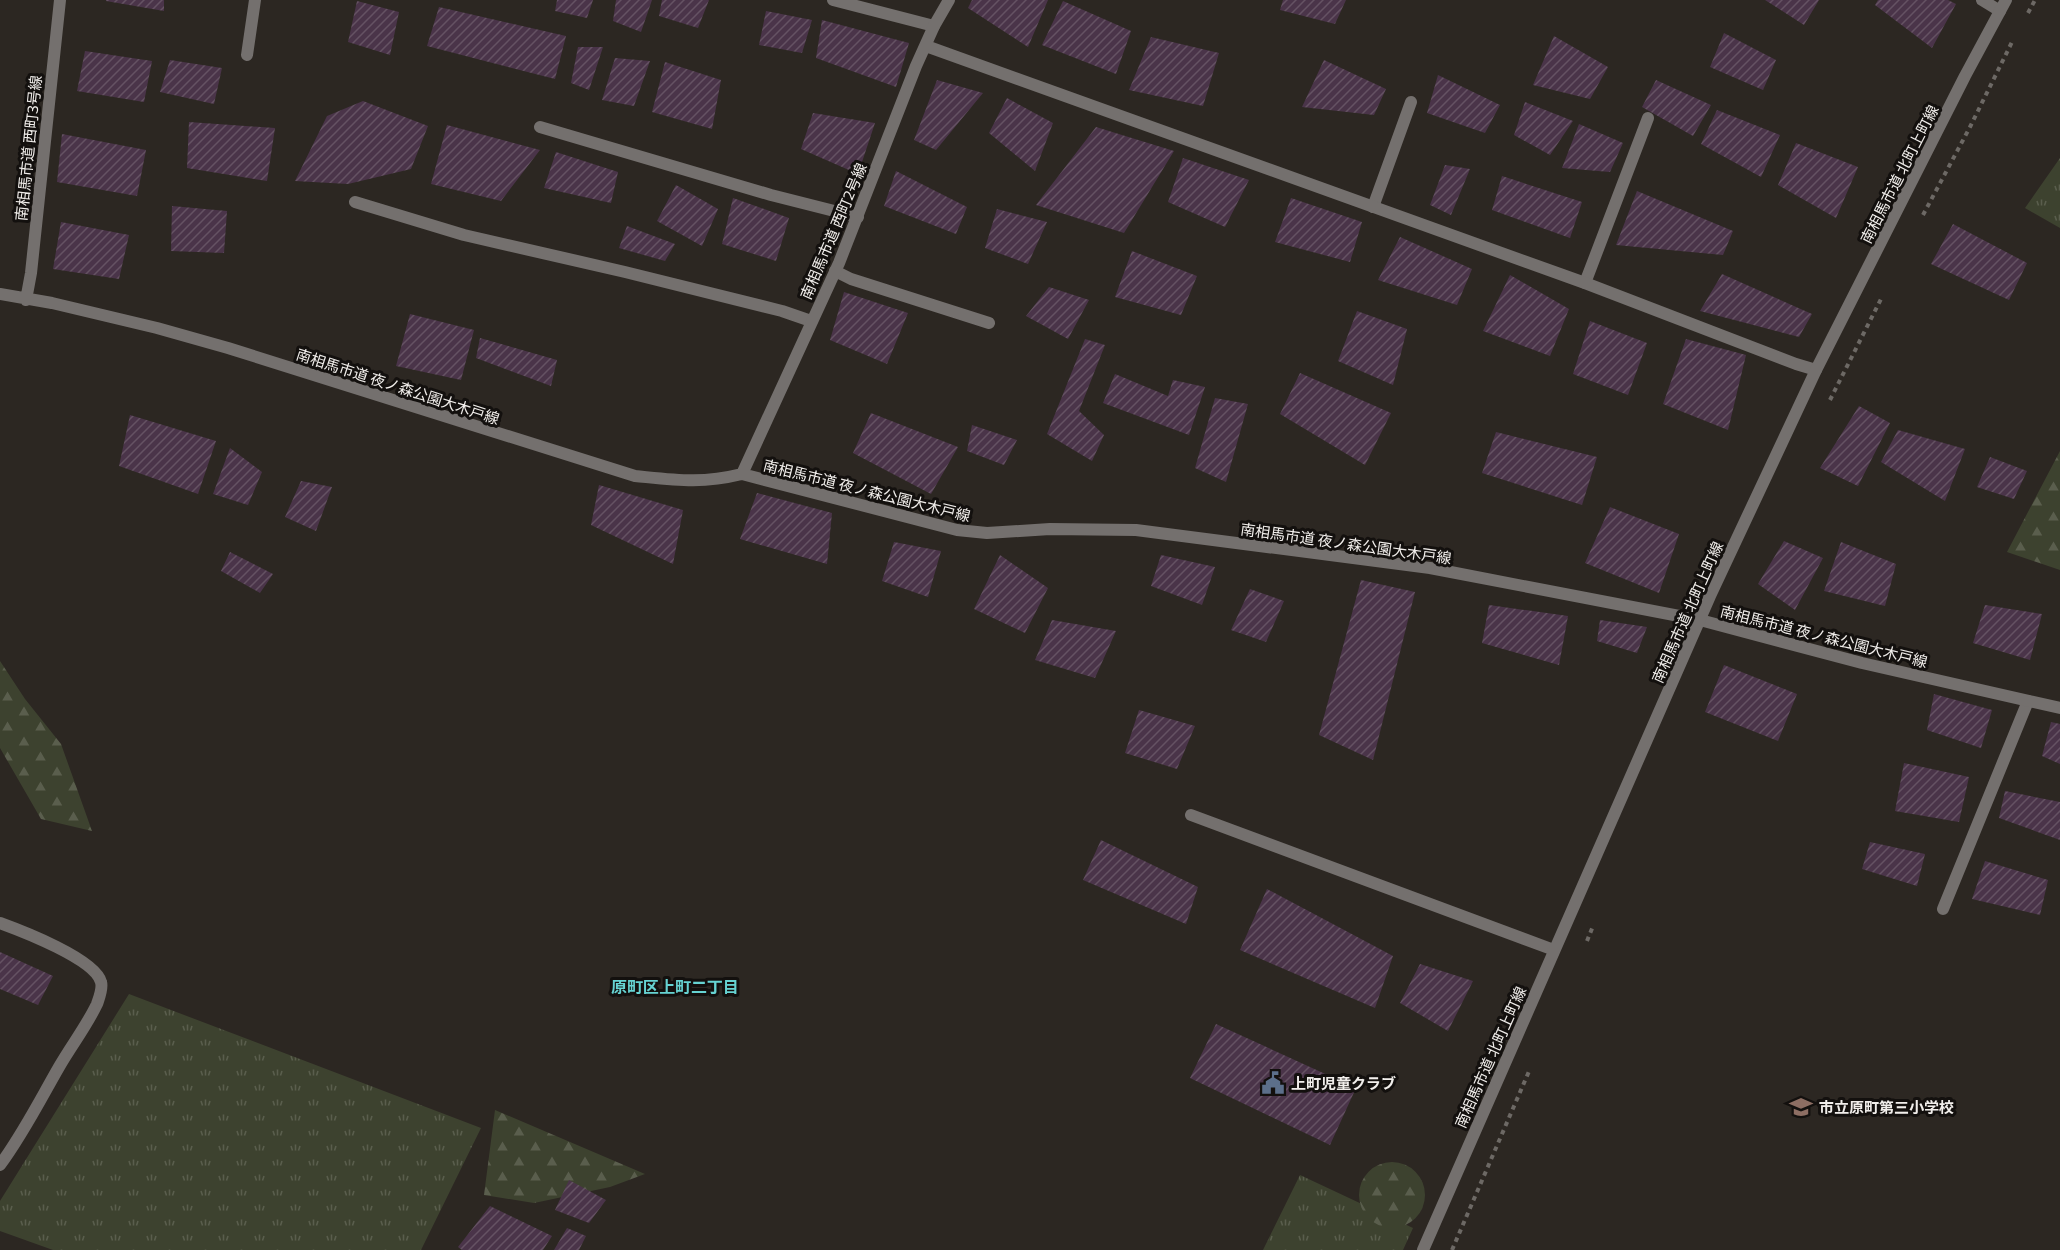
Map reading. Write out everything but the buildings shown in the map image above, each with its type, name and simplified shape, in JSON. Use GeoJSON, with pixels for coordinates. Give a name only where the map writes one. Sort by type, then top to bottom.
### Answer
{"type":"FeatureCollection","features":[{"type":"Feature","properties":{"kind":"street","name":"南相馬市道 西町3号線"},"geometry":{"type":"LineString","coordinates":[[26,300],[31,273],[60,0]]}},
{"type":"Feature","properties":{"kind":"street"},"geometry":{"type":"LineString","coordinates":[[248,55],[255,0]]}},
{"type":"Feature","properties":{"kind":"street"},"geometry":{"type":"LineString","coordinates":[[833,0],[934,26]]}},
{"type":"Feature","properties":{"kind":"street","name":"南相馬市道 西町2号線"},"geometry":{"type":"LineString","coordinates":[[742,474],[835,271],[892,125],[934,26],[949,0]]}},
{"type":"Feature","properties":{"kind":"street"},"geometry":{"type":"LineString","coordinates":[[1982,0],[2003,5]]}},
{"type":"Feature","properties":{"kind":"street","name":"南相馬市道 北町上町線"},"geometry":{"type":"LineString","coordinates":[[1423,1250],[1700,620],[1816,370],[2003,5]]}},
{"type":"Feature","properties":{"kind":"street"},"geometry":{"type":"LineString","coordinates":[[926,46],[1585,283],[1816,370]]}},
{"type":"Feature","properties":{"kind":"street"},"geometry":{"type":"LineString","coordinates":[[1373,207],[1410,102]]}},
{"type":"Feature","properties":{"kind":"street"},"geometry":{"type":"LineString","coordinates":[[1585,283],[1648,118]]}},
{"type":"Feature","properties":{"kind":"street"},"geometry":{"type":"LineString","coordinates":[[540,128],[771,195],[858,217]]}},
{"type":"Feature","properties":{"kind":"street"},"geometry":{"type":"LineString","coordinates":[[355,202],[464,235],[636,274],[782,311],[811,321]]}},
{"type":"Feature","properties":{"kind":"street"},"geometry":{"type":"LineString","coordinates":[[835,271],[852,279],[989,323]]}},
{"type":"Feature","properties":{"kind":"street","name":"南相馬市道 夜ノ森公園大木戸線"},"geometry":{"type":"LineString","coordinates":[[0,294],[52,303],[208,342],[634,476],[694,482],[717,480],[742,474],[957,530],[987,533],[1136,530],[1430,568],[1700,620],[1862,663],[2060,708]]}},
{"type":"Feature","properties":{"kind":"street"},"geometry":{"type":"LineString","coordinates":[[1943,909],[2028,701]]}},
{"type":"Feature","properties":{"kind":"street"},"geometry":{"type":"LineString","coordinates":[[1191,814],[1554,950]]}},
{"type":"Feature","properties":{"kind":"street"},"geometry":{"type":"LineString","coordinates":[[0,923],[68,952],[94,971],[101,982],[100,994],[87,1022],[32,1116],[0,1165]]}},
{"type":"Feature","properties":{"kind":"path"},"geometry":{"type":"LineString","coordinates":[[2025,17],[2035,0]]}},
{"type":"Feature","properties":{"kind":"path"},"geometry":{"type":"LineString","coordinates":[[1922,218],[2016,35]]}},
{"type":"Feature","properties":{"kind":"path"},"geometry":{"type":"LineString","coordinates":[[1828,404],[1885,290]]}},
{"type":"Feature","properties":{"kind":"green space"},"geometry":{"type":"Polygon","coordinates":[[[2060,158],[2060,228],[2025,208],[2060,158]]]}},
{"type":"Feature","properties":{"kind":"green space"},"geometry":{"type":"Polygon","coordinates":[[[2060,451],[2060,570],[2007,552],[2060,451]]]}},
{"type":"Feature","properties":{"kind":"green space"},"geometry":{"type":"Polygon","coordinates":[[[0,661],[25,699],[61,744],[92,831],[41,819],[0,748],[0,661]]]}},
{"type":"Feature","properties":{"kind":"green space"},"geometry":{"type":"Polygon","coordinates":[[[129,994],[481,1128],[421,1250],[53,1250],[0,1231],[0,1201],[129,994]]]}},
{"type":"Feature","properties":{"kind":"green space"},"geometry":{"type":"Polygon","coordinates":[[[495,1110],[645,1174],[610,1187],[534,1203],[484,1195],[495,1110]]]}},
{"type":"Feature","properties":{"kind":"green space"},"geometry":{"type":"Polygon","coordinates":[[[1392,1162],[1405,1165],[1415,1172],[1422,1182],[1425,1195],[1422,1208],[1415,1218],[1405,1225],[1392,1228],[1379,1225],[1369,1218],[1362,1208],[1359,1195],[1362,1182],[1369,1172],[1379,1165],[1392,1162]]]}},
{"type":"Feature","properties":{"kind":"green space"},"geometry":{"type":"Polygon","coordinates":[[[1300,1175],[1413,1228],[1403,1250],[1263,1250],[1300,1175]]]}},
{"type":"Feature","properties":{"kind":"place","name":"上町児童クラブ"},"geometry":{"type":"Point","coordinates":[1273,1083]}},
{"type":"Feature","properties":{"kind":"place","name":"市立原町第三小学校"},"geometry":{"type":"Point","coordinates":[1801,1107]}},
{"type":"Feature","properties":{"kind":"district","name":"原町区上町二丁目"},"geometry":{"type":"Point","coordinates":[675,986]}}]}
